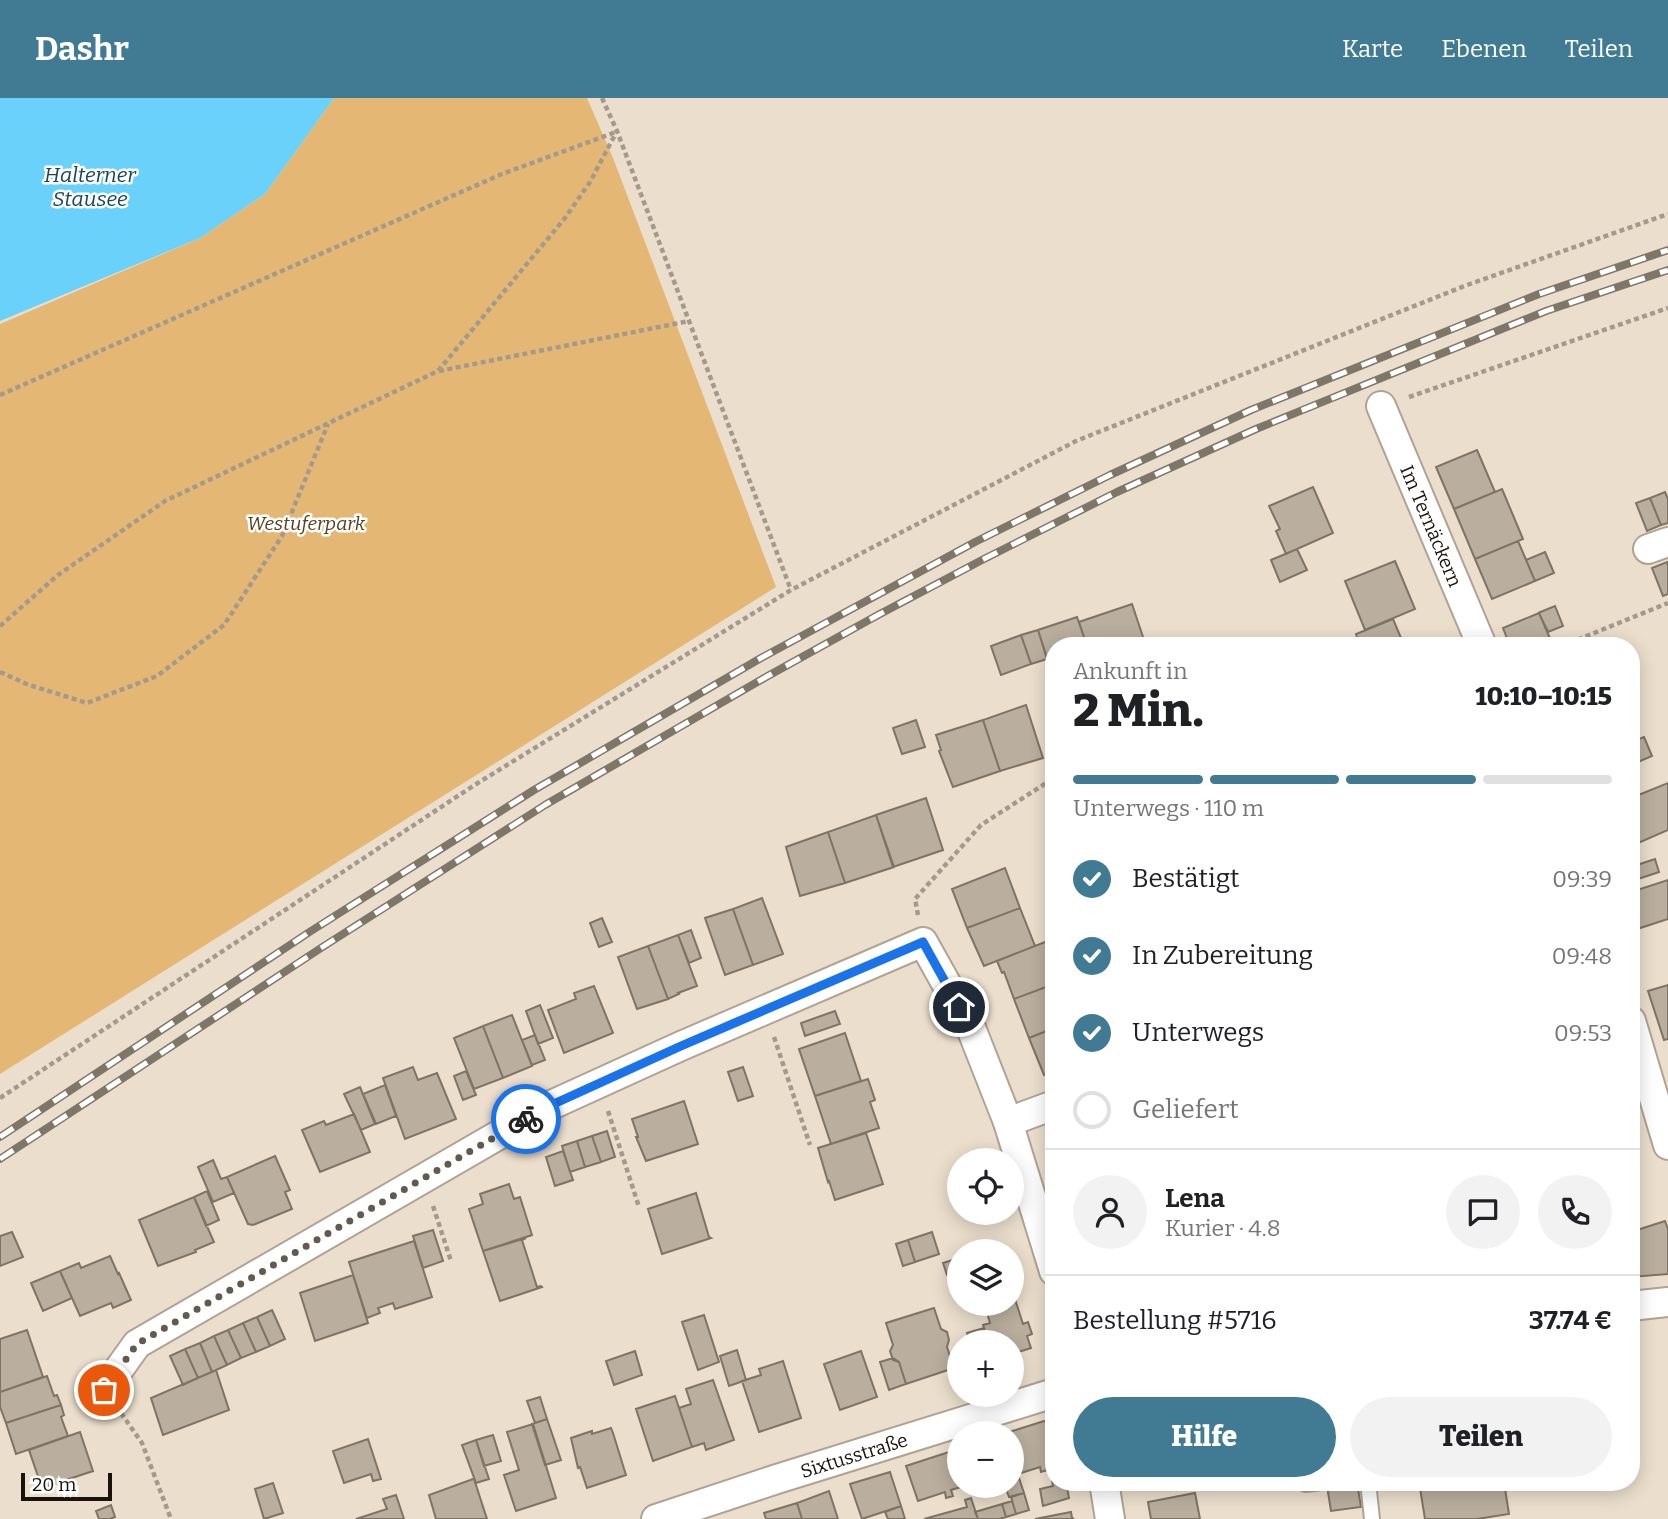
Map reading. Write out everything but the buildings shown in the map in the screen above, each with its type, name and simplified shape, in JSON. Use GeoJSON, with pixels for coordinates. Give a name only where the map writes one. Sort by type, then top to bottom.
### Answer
{"type":"FeatureCollection","features":[{"type":"Feature","properties":{"kind":"street","name":"Im Ternäckern"},"geometry":{"type":"LineString","coordinates":[[1381,406],[1478,637]]}},
{"type":"Feature","properties":{"kind":"street"},"geometry":{"type":"LineString","coordinates":[[104,1390],[137,1344],[547,1107],[923,942],[971,1028],[1008,1122],[1045,1242]]}},
{"type":"Feature","properties":{"kind":"street"},"geometry":{"type":"LineString","coordinates":[[1640,1051],[1668,1145]]}},
{"type":"Feature","properties":{"kind":"street"},"geometry":{"type":"LineString","coordinates":[[1008,1122],[1045,1108]]}},
{"type":"Feature","properties":{"kind":"street"},"geometry":{"type":"LineString","coordinates":[[1640,1305],[1668,1302]]}},
{"type":"Feature","properties":{"kind":"street","name":"Sixtusstraße"},"geometry":{"type":"LineString","coordinates":[[656,1519],[1045,1395]]}},
{"type":"Feature","properties":{"kind":"street"},"geometry":{"type":"LineString","coordinates":[[1105,1491],[1110,1519]]}},
{"type":"Feature","properties":{"kind":"lane"},"geometry":{"type":"LineString","coordinates":[[1369,1491],[1373,1519]]}},
{"type":"Feature","properties":{"kind":"path"},"geometry":{"type":"LineString","coordinates":[[602,98],[617,131],[791,590]]}},
{"type":"Feature","properties":{"kind":"path"},"geometry":{"type":"LineString","coordinates":[[438,371],[565,218],[590,182],[617,131]]}},
{"type":"Feature","properties":{"kind":"path"},"geometry":{"type":"LineString","coordinates":[[0,395],[502,173],[617,131]]}},
{"type":"Feature","properties":{"kind":"path"},"geometry":{"type":"LineString","coordinates":[[0,1098],[473,786],[791,590],[1076,441],[1467,285],[1668,214]]}},
{"type":"Feature","properties":{"kind":"path"},"geometry":{"type":"LineString","coordinates":[[1381,406],[1668,308]]}},
{"type":"Feature","properties":{"kind":"path"},"geometry":{"type":"LineString","coordinates":[[0,626],[58,575],[165,501],[438,371],[689,321]]}},
{"type":"Feature","properties":{"kind":"path"},"geometry":{"type":"LineString","coordinates":[[0,672],[29,685],[87,703],[157,676],[225,625],[282,537],[329,424]]}},
{"type":"Feature","properties":{"kind":"path"},"geometry":{"type":"LineString","coordinates":[[1584,637],[1668,603]]}},
{"type":"Feature","properties":{"kind":"path"},"geometry":{"type":"LineString","coordinates":[[923,942],[915,899],[981,825],[1045,784]]}},
{"type":"Feature","properties":{"kind":"path"},"geometry":{"type":"LineString","coordinates":[[765,1010],[810,1146]]}},
{"type":"Feature","properties":{"kind":"path"},"geometry":{"type":"LineString","coordinates":[[599,1083],[639,1207]]}},
{"type":"Feature","properties":{"kind":"path"},"geometry":{"type":"LineString","coordinates":[[424,1178],[451,1261]]}},
{"type":"Feature","properties":{"kind":"path"},"geometry":{"type":"LineString","coordinates":[[104,1390],[142,1443],[170,1519]]}},
{"type":"Feature","properties":{"kind":"green space","name":"Westuferpark"},"geometry":{"type":"Polygon","coordinates":[[[334,98],[587,98],[613,158],[776,587],[0,1074],[0,324],[200,238],[265,194],[334,98]]]}},
{"type":"Feature","properties":{"kind":"water","name":"Halterner Stausee"},"geometry":{"type":"Polygon","coordinates":[[[0,98],[334,98],[265,194],[200,238],[0,321],[0,98]]]}},
{"type":"Feature","properties":{"kind":"railway"},"geometry":{"type":"LineString","coordinates":[[0,1137],[311,931],[534,790],[761,658],[975,542],[1110,475],[1251,410],[1539,294],[1668,250]]}},
{"type":"Feature","properties":{"kind":"railway"},"geometry":{"type":"LineString","coordinates":[[0,1159],[545,805],[878,615],[1117,492],[1256,429],[1546,311],[1668,270]]}},
{"type":"Feature","properties":{"kind":"way so far"},"geometry":{"type":"LineString","coordinates":[[104,1390],[137,1344],[526,1119]]}},
{"type":"Feature","properties":{"kind":"route"},"geometry":{"type":"LineString","coordinates":[[526,1119],[681,1046],[923,942],[959,1007]]}}]}
